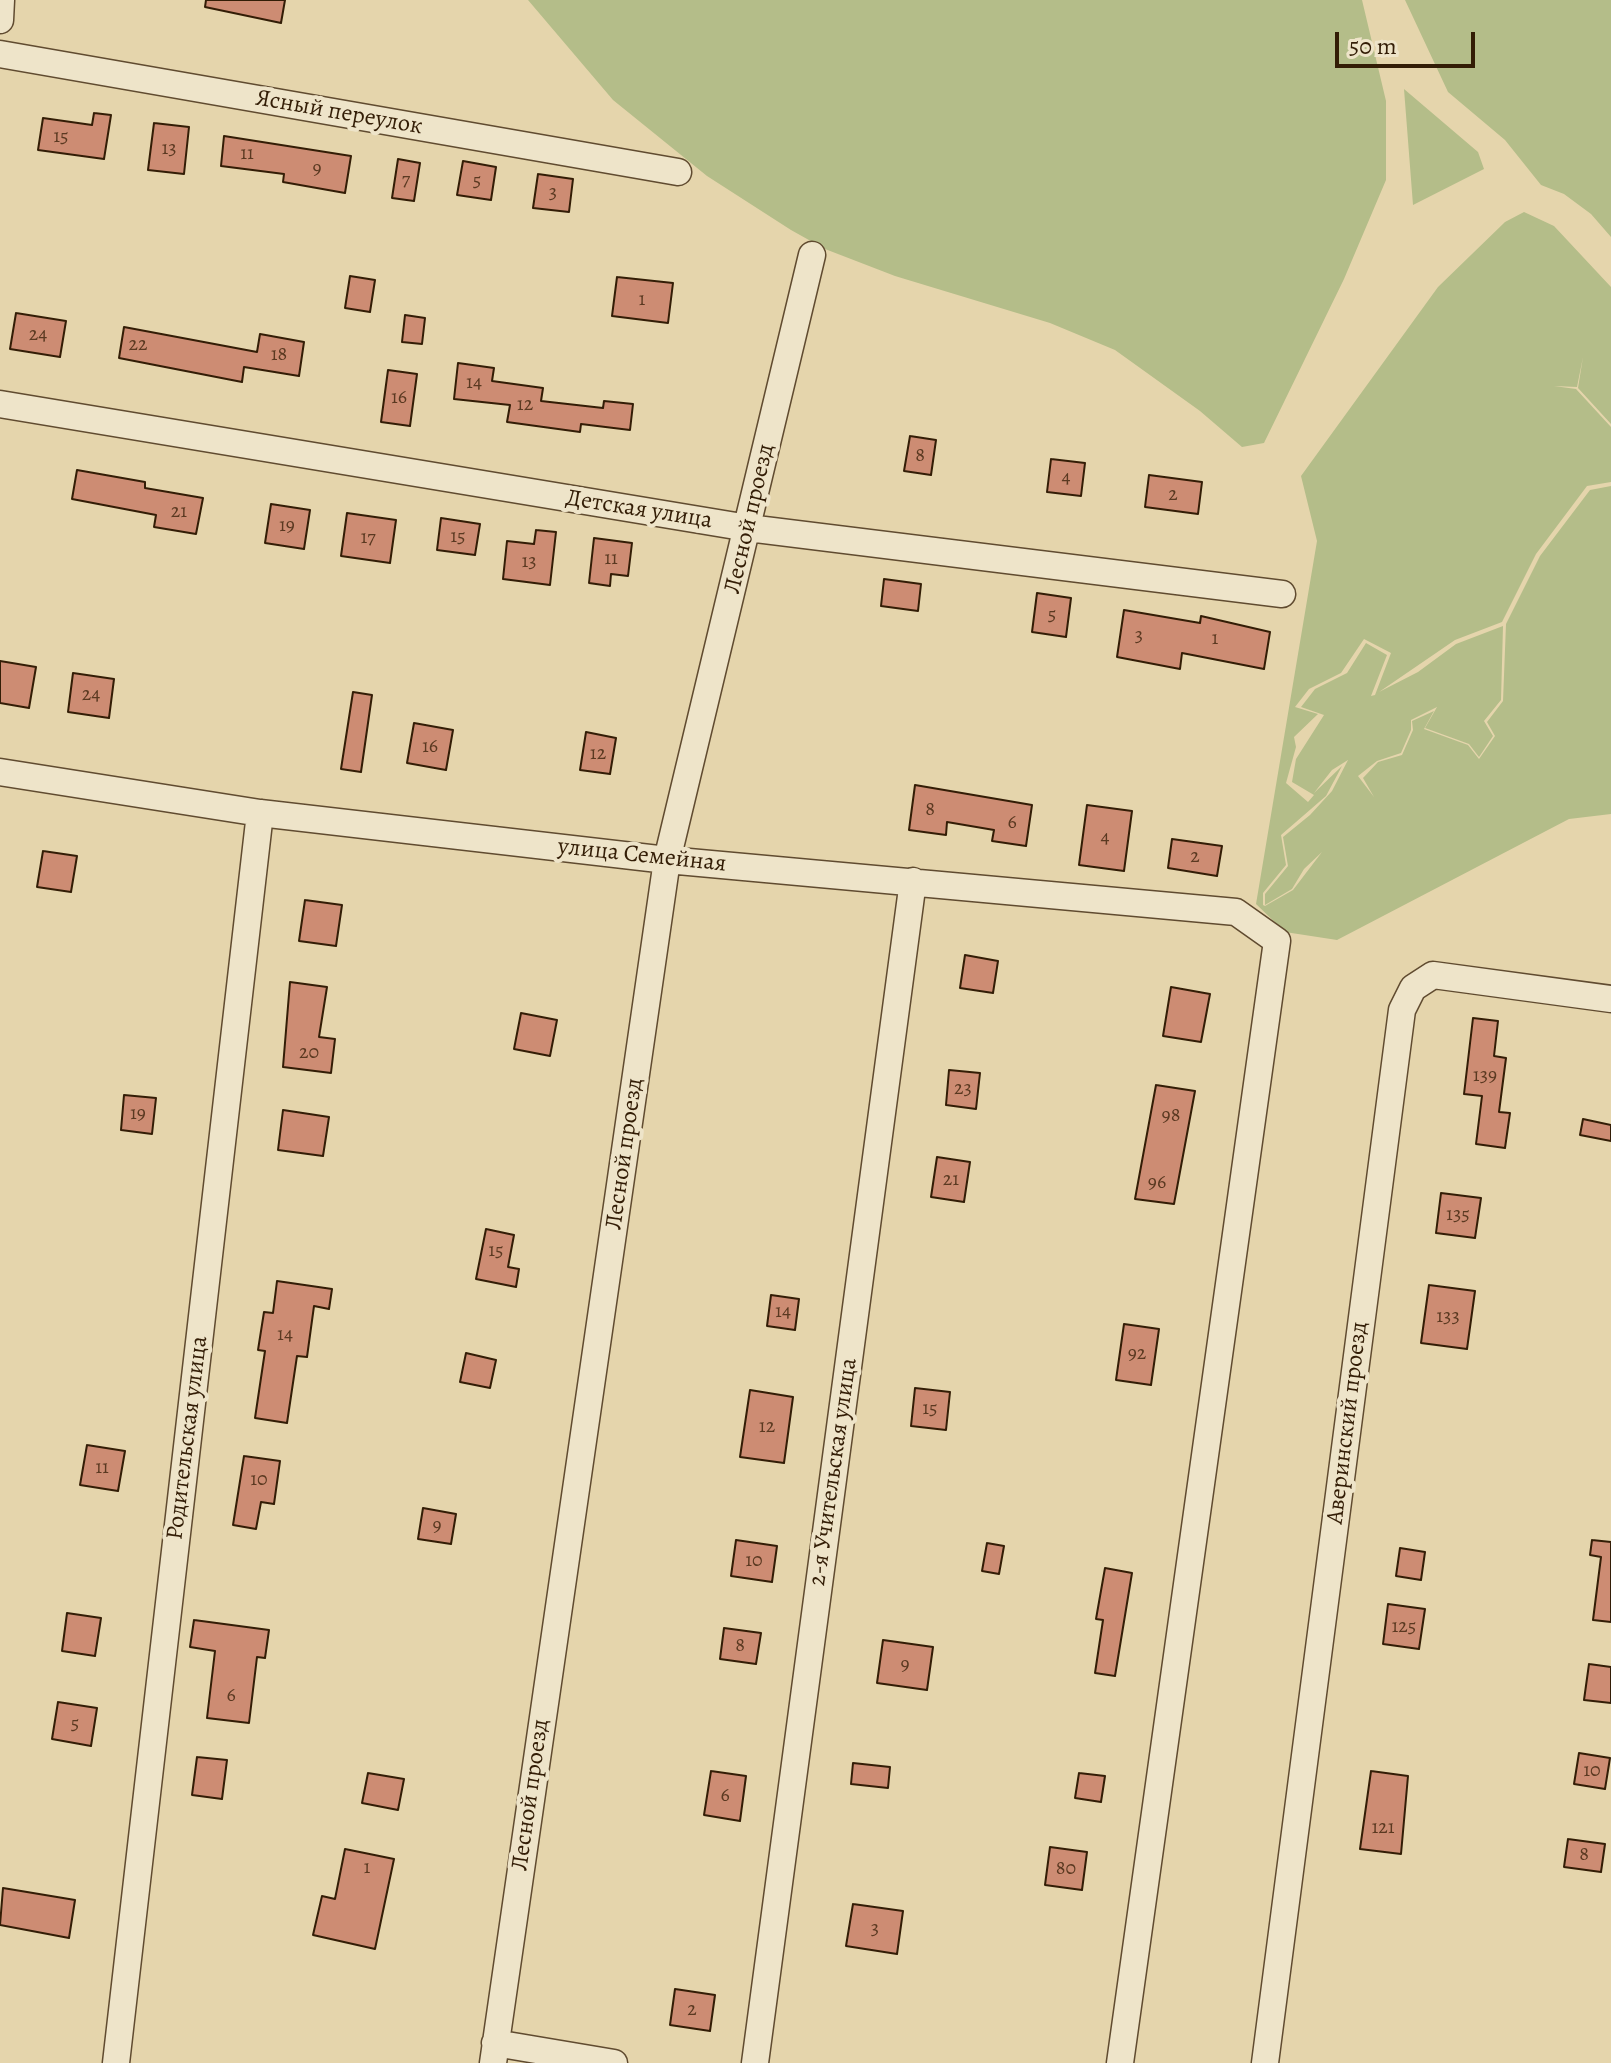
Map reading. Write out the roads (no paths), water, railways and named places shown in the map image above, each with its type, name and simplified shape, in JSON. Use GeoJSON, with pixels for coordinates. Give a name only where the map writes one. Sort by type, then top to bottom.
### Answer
{"type":"FeatureCollection","features":[{"type":"Feature","properties":{"kind":"street"},"geometry":{"type":"LineString","coordinates":[[0,20],[1,0]]}},
{"type":"Feature","properties":{"kind":"street","name":"Ясный переулок"},"geometry":{"type":"LineString","coordinates":[[0,54],[678,172]]}},
{"type":"Feature","properties":{"kind":"street","name":"Лесной проезд"},"geometry":{"type":"LineString","coordinates":[[494,2053],[667,860],[812,255]]}},
{"type":"Feature","properties":{"kind":"street","name":"Детская улица"},"geometry":{"type":"LineString","coordinates":[[0,404],[748,528],[1282,594]]}},
{"type":"Feature","properties":{"kind":"street","name":"улица Семейная"},"geometry":{"type":"LineString","coordinates":[[0,772],[260,813],[667,860],[1236,912],[1277,941],[1120,2063]]}},
{"type":"Feature","properties":{"kind":"street","name":"Родительская улица"},"geometry":{"type":"LineString","coordinates":[[116,2063],[260,813]]}},
{"type":"Feature","properties":{"kind":"street","name":"2-я Учительская улица"},"geometry":{"type":"LineString","coordinates":[[755,2063],[913,881]]}},
{"type":"Feature","properties":{"kind":"street","name":"Аверинский проезд"},"geometry":{"type":"LineString","coordinates":[[1265,2063],[1402,1010],[1413,988],[1433,975],[1611,999]]}},
{"type":"Feature","properties":{"kind":"street"},"geometry":{"type":"LineString","coordinates":[[494,2053],[614,2063]]}}]}
